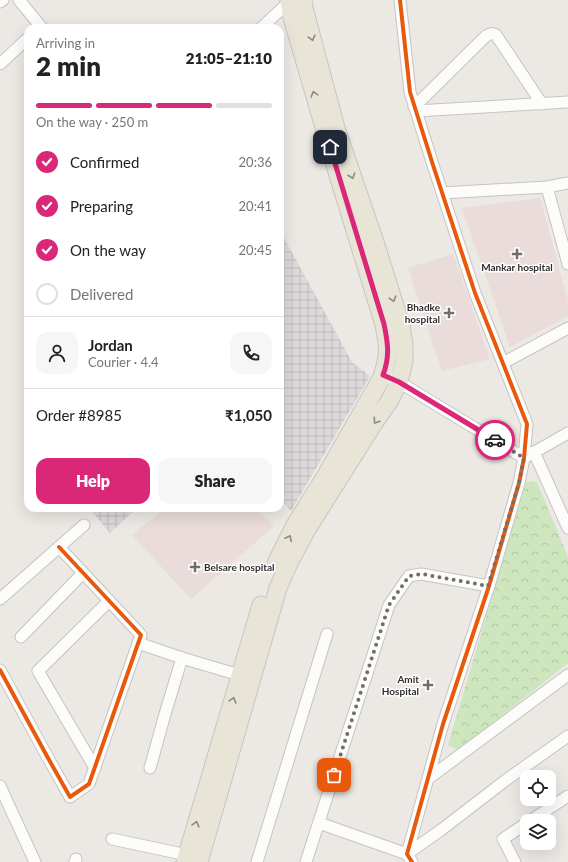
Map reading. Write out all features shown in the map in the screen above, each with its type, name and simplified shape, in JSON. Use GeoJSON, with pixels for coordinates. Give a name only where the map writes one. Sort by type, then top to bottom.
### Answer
{"type":"FeatureCollection","features":[{"type":"Feature","properties":{"kind":"main road"},"geometry":{"type":"LineString","coordinates":[[246,677],[264,595],[278,559],[295,525],[374,393],[386,368],[388,355],[388,342],[384,324],[292,18],[294,0]]}},
{"type":"Feature","properties":{"kind":"main road"},"geometry":{"type":"LineString","coordinates":[[191,860],[246,677],[278,588],[289,563],[310,525],[390,400],[399,382],[404,361],[404,345],[401,325],[375,242],[336,128],[304,8],[294,0]]}},
{"type":"Feature","properties":{"kind":"street"},"geometry":{"type":"LineString","coordinates":[[19,0],[39,24]]}},
{"type":"Feature","properties":{"kind":"street"},"geometry":{"type":"LineString","coordinates":[[266,24],[294,0]]}},
{"type":"Feature","properties":{"kind":"street"},"geometry":{"type":"LineString","coordinates":[[400,0],[410,92],[415,109],[475,293],[527,424],[524,458],[519,483],[444,724],[429,778],[410,858]]}},
{"type":"Feature","properties":{"kind":"street"},"geometry":{"type":"LineString","coordinates":[[415,109],[486,36],[493,33],[496,35],[542,104]]}},
{"type":"Feature","properties":{"kind":"street"},"geometry":{"type":"LineString","coordinates":[[0,64],[24,42]]}},
{"type":"Feature","properties":{"kind":"street"},"geometry":{"type":"LineString","coordinates":[[415,109],[568,102]]}},
{"type":"Feature","properties":{"kind":"street"},"geometry":{"type":"LineString","coordinates":[[442,193],[547,187],[568,183]]}},
{"type":"Feature","properties":{"kind":"street"},"geometry":{"type":"LineString","coordinates":[[547,187],[568,264]]}},
{"type":"Feature","properties":{"kind":"street"},"geometry":{"type":"LineString","coordinates":[[503,363],[568,328]]}},
{"type":"Feature","properties":{"kind":"street"},"geometry":{"type":"LineString","coordinates":[[383,375],[399,382],[524,458]]}},
{"type":"Feature","properties":{"kind":"street"},"geometry":{"type":"LineString","coordinates":[[524,458],[568,434]]}},
{"type":"Feature","properties":{"kind":"street"},"geometry":{"type":"LineString","coordinates":[[534,452],[568,528]]}},
{"type":"Feature","properties":{"kind":"street"},"geometry":{"type":"LineString","coordinates":[[0,599],[84,525]]}},
{"type":"Feature","properties":{"kind":"street"},"geometry":{"type":"LineString","coordinates":[[0,670],[70,797],[89,784],[141,635],[59,547]]}},
{"type":"Feature","properties":{"kind":"street"},"geometry":{"type":"LineString","coordinates":[[21,637],[83,573]]}},
{"type":"Feature","properties":{"kind":"street"},"geometry":{"type":"LineString","coordinates":[[306,862],[389,605],[409,576],[422,574],[488,586]]}},
{"type":"Feature","properties":{"kind":"street"},"geometry":{"type":"LineString","coordinates":[[95,768],[38,671],[109,600]]}},
{"type":"Feature","properties":{"kind":"street"},"geometry":{"type":"LineString","coordinates":[[257,862],[327,634]]}},
{"type":"Feature","properties":{"kind":"street"},"geometry":{"type":"LineString","coordinates":[[138,643],[246,677]]}},
{"type":"Feature","properties":{"kind":"street"},"geometry":{"type":"LineString","coordinates":[[150,768],[182,658]]}},
{"type":"Feature","properties":{"kind":"street"},"geometry":{"type":"LineString","coordinates":[[429,778],[568,675]]}},
{"type":"Feature","properties":{"kind":"street"},"geometry":{"type":"LineString","coordinates":[[410,858],[441,830],[506,780],[568,736]]}},
{"type":"Feature","properties":{"kind":"street"},"geometry":{"type":"LineString","coordinates":[[0,786],[3,797],[35,862]]}},
{"type":"Feature","properties":{"kind":"street"},"geometry":{"type":"LineString","coordinates":[[541,814],[568,796]]}},
{"type":"Feature","properties":{"kind":"street"},"geometry":{"type":"LineString","coordinates":[[319,823],[410,858]]}},
{"type":"Feature","properties":{"kind":"street"},"geometry":{"type":"LineString","coordinates":[[515,862],[502,839],[520,827]]}},
{"type":"Feature","properties":{"kind":"street"},"geometry":{"type":"LineString","coordinates":[[112,839],[191,860]]}},
{"type":"Feature","properties":{"kind":"shaded area","name":"Mankar hospital"},"geometry":{"type":"Polygon","coordinates":[[[540,198],[568,301],[568,316],[510,347],[462,208],[540,198]]]}},
{"type":"Feature","properties":{"kind":"shaded area"},"geometry":{"type":"Polygon","coordinates":[[[284,238],[352,362],[370,376],[291,511],[284,503],[284,238]]]}},
{"type":"Feature","properties":{"kind":"shaded area","name":"Bhadke hospital"},"geometry":{"type":"Polygon","coordinates":[[[453,254],[490,359],[442,371],[408,268],[453,254]]]}},
{"type":"Feature","properties":{"kind":"shaded area"},"geometry":{"type":"Polygon","coordinates":[[[92,512],[133,512],[110,533],[92,512]]]}},
{"type":"Feature","properties":{"kind":"shaded area","name":"Belsare hospital"},"geometry":{"type":"Polygon","coordinates":[[[160,512],[259,512],[274,526],[191,599],[132,535],[160,512]]]}},
{"type":"Feature","properties":{"kind":"green space"},"geometry":{"type":"Polygon","coordinates":[[[526,482],[537,482],[568,557],[568,663],[459,750],[448,745],[526,482]]]}},
{"type":"Feature","properties":{"kind":"cycle path"},"geometry":{"type":"LineString","coordinates":[[400,0],[410,92],[475,293],[527,424],[524,458],[519,483],[489,586],[443,724],[407,854],[412,862]]}},
{"type":"Feature","properties":{"kind":"cycle path"},"geometry":{"type":"LineString","coordinates":[[0,670],[70,797],[89,784],[141,635],[59,547]]}},
{"type":"Feature","properties":{"kind":"way so far"},"geometry":{"type":"LineString","coordinates":[[334,775],[389,605],[409,576],[422,574],[488,586],[519,483],[524,458],[495,440]]}},
{"type":"Feature","properties":{"kind":"place","name":"Mankar hospital"},"geometry":{"type":"Point","coordinates":[517,254]}},
{"type":"Feature","properties":{"kind":"place","name":"Bhadke hospital"},"geometry":{"type":"Point","coordinates":[449,313]}},
{"type":"Feature","properties":{"kind":"place","name":"Belsare hospital"},"geometry":{"type":"Point","coordinates":[195,567]}},
{"type":"Feature","properties":{"kind":"place","name":"Amit Hospital"},"geometry":{"type":"Point","coordinates":[428,685]}},
{"type":"Feature","properties":{"kind":"route"},"geometry":{"type":"LineString","coordinates":[[330,147],[384,324],[388,342],[388,355],[386,368],[383,375],[399,382],[495,440]]}}]}
